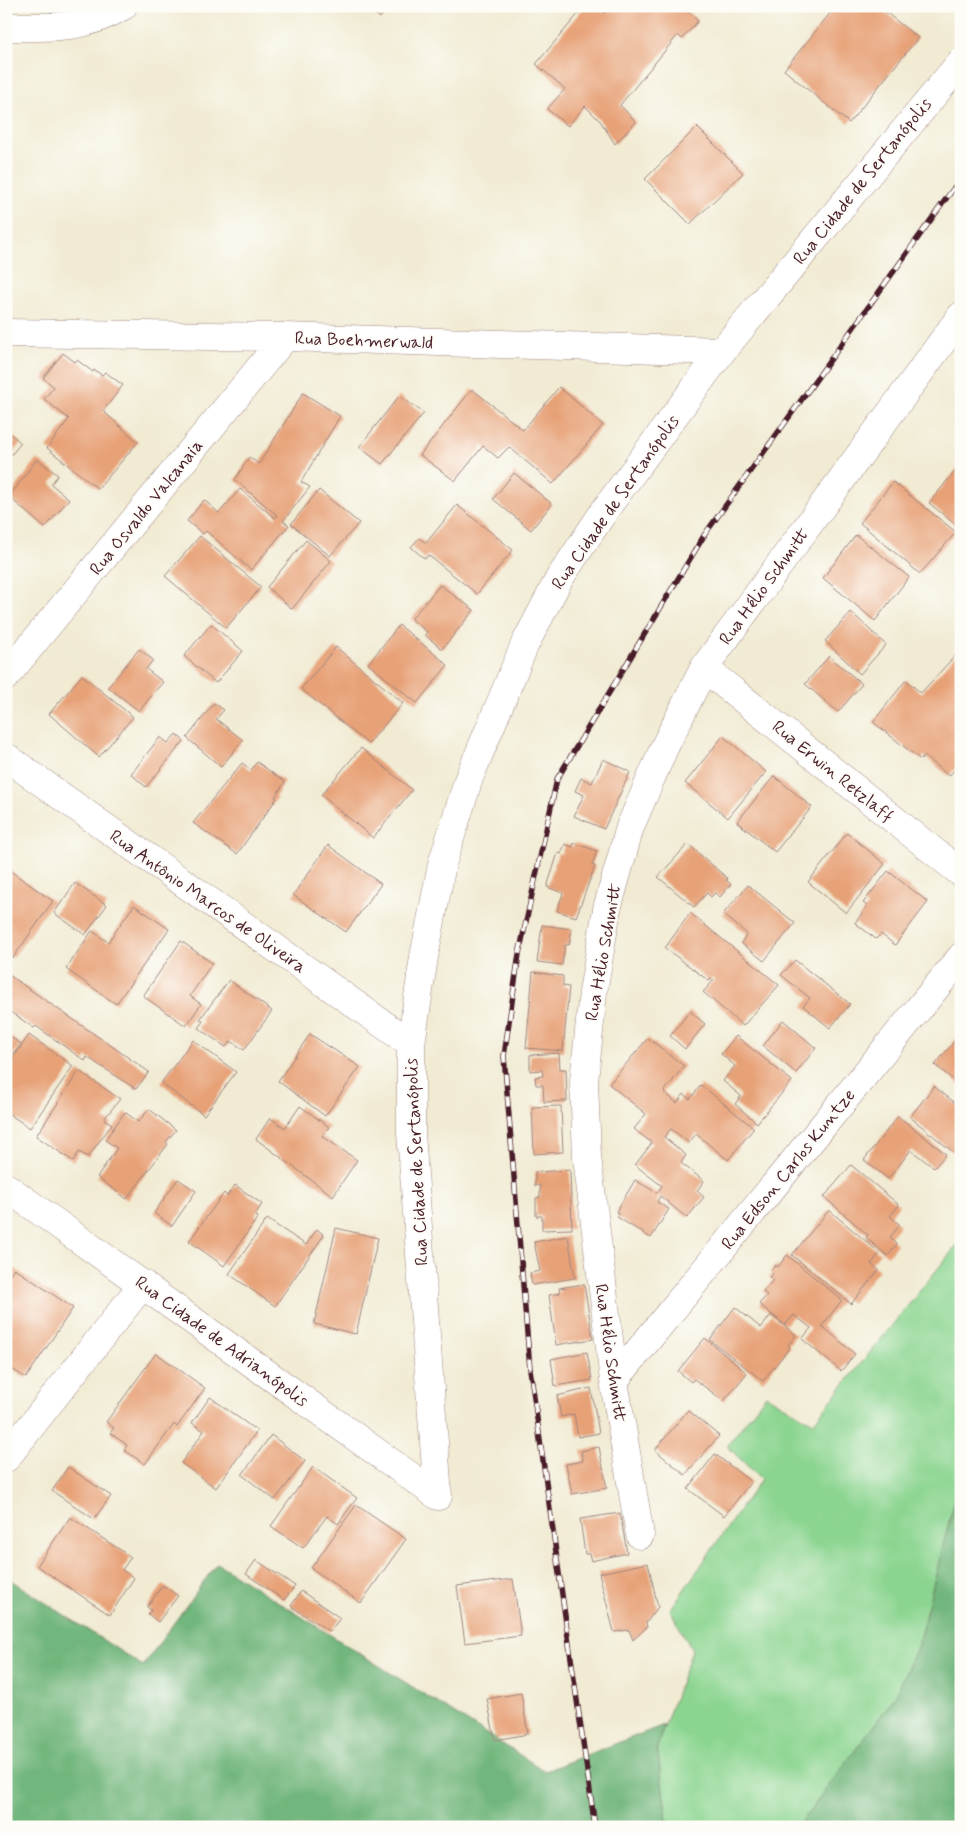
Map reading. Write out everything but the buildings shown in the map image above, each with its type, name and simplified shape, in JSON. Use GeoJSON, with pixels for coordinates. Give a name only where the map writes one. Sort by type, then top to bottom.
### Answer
{"type":"FeatureCollection","features":[{"type":"Feature","properties":{"kind":"street"},"geometry":{"type":"LineString","coordinates":[[6,27],[68,27],[105,17],[123,6]]}},
{"type":"Feature","properties":{"kind":"street","name":"Rua Cidade de Sertanópolis"},"geometry":{"type":"LineString","coordinates":[[438,1496],[411,1133],[411,1044],[424,957],[442,864],[469,778],[524,644],[559,579],[607,507],[722,351],[961,62]]}},
{"type":"Feature","properties":{"kind":"street","name":"Rua Hélio Schmitt"},"geometry":{"type":"LineString","coordinates":[[640,1535],[614,1380],[587,1157],[584,1082],[593,992],[607,909],[630,827],[664,748],[704,668],[961,316]]}},
{"type":"Feature","properties":{"kind":"street","name":"Rua Boehmerwald"},"geometry":{"type":"LineString","coordinates":[[6,334],[285,338],[722,351]]}},
{"type":"Feature","properties":{"kind":"street","name":"Rua Osvaldo Valcanaia"},"geometry":{"type":"LineString","coordinates":[[6,676],[285,338]]}},
{"type":"Feature","properties":{"kind":"street","name":"Rua Erwin Retzlaff"},"geometry":{"type":"LineString","coordinates":[[704,668],[961,873]]}},
{"type":"Feature","properties":{"kind":"street","name":"Rua Antônio Marcos de Oliveira"},"geometry":{"type":"LineString","coordinates":[[6,757],[411,1044]]}},
{"type":"Feature","properties":{"kind":"street","name":"Rua Edson Carlos Kuntze"},"geometry":{"type":"LineString","coordinates":[[614,1380],[961,957]]}},
{"type":"Feature","properties":{"kind":"street","name":"Rua Cidade de Adrianópolis"},"geometry":{"type":"LineString","coordinates":[[6,1187],[438,1496]]}},
{"type":"Feature","properties":{"kind":"street"},"geometry":{"type":"LineString","coordinates":[[6,1458],[143,1284]]}},
{"type":"Feature","properties":{"kind":"green space"},"geometry":{"type":"Polygon","coordinates":[[[961,1240],[961,1492],[956,1495],[918,1645],[895,1697],[798,1827],[668,1827],[657,1747],[692,1650],[670,1610],[761,1479],[727,1446],[766,1395],[813,1423],[961,1240]]]}},
{"type":"Feature","properties":{"kind":"green space"},"geometry":{"type":"Polygon","coordinates":[[[961,1492],[961,1827],[798,1827],[895,1697],[918,1645],[956,1495],[961,1492]]]}},
{"type":"Feature","properties":{"kind":"green space"},"geometry":{"type":"Polygon","coordinates":[[[217,1563],[545,1771],[664,1725],[657,1748],[668,1827],[6,1827],[6,1577],[143,1666],[217,1563]]]}},
{"type":"Feature","properties":{"kind":"railway"},"geometry":{"type":"LineString","coordinates":[[595,1827],[530,1369],[504,1056],[519,954],[557,779],[705,534],[961,178]]}}]}
